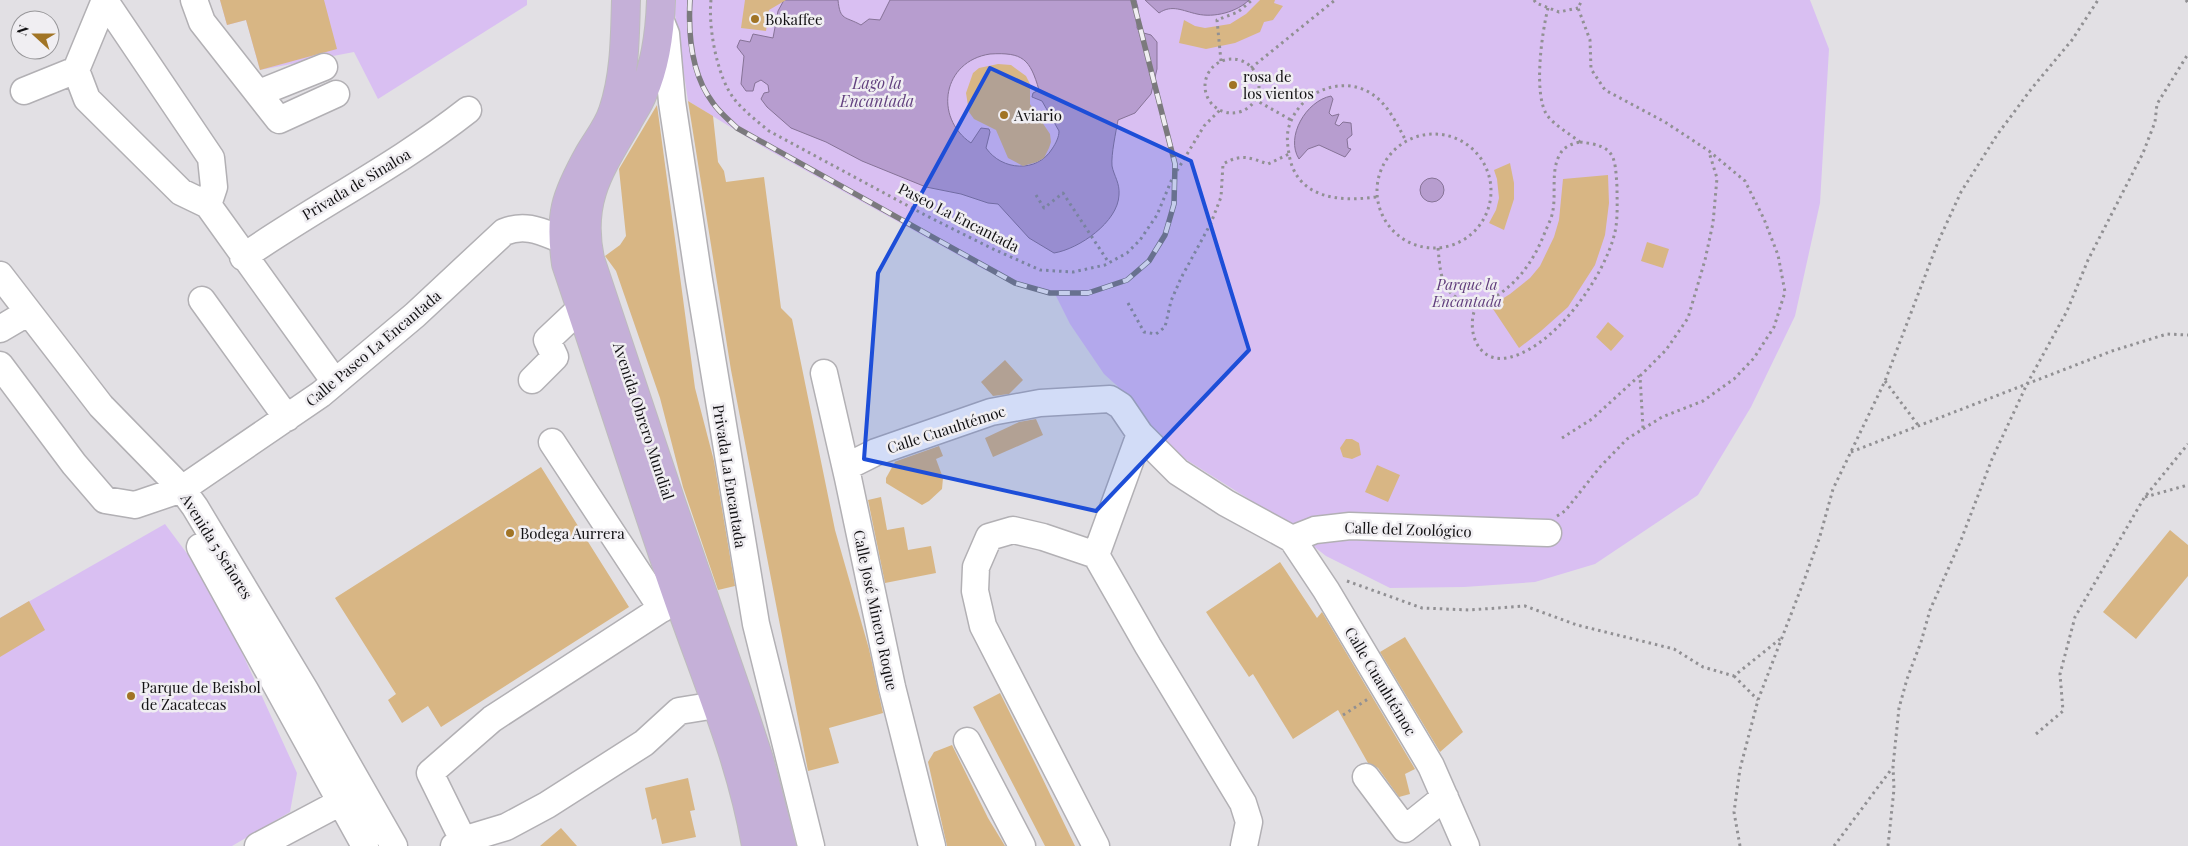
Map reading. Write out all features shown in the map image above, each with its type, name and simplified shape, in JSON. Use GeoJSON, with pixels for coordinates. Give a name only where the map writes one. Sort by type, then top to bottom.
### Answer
{"type":"FeatureCollection","features":[{"type":"Feature","properties":{"kind":"main road","name":"Avenida Obrero Mundial"},"geometry":{"type":"LineString","coordinates":[[626,0],[625,31],[618,95],[607,125],[589,154],[566,203],[562,226],[566,264],[670,604],[759,759],[782,846]]}},
{"type":"Feature","properties":{"kind":"main road","name":"Avenida Obrero Mundial"},"geometry":{"type":"LineString","coordinates":[[661,11],[656,52],[643,95],[594,183],[588,202],[586,238],[590,259],[662,474],[728,702],[730,745],[753,828],[756,846]]}},
{"type":"Feature","properties":{"kind":"street"},"geometry":{"type":"LineString","coordinates":[[105,0],[76,70],[87,98],[180,192],[208,205],[335,382]]}},
{"type":"Feature","properties":{"kind":"street"},"geometry":{"type":"LineString","coordinates":[[105,0],[211,158],[214,187],[208,205]]}},
{"type":"Feature","properties":{"kind":"street"},"geometry":{"type":"LineString","coordinates":[[194,0],[202,22],[279,120],[336,94]]}},
{"type":"Feature","properties":{"kind":"street","name":"Privada La Encantada"},"geometry":{"type":"LineString","coordinates":[[661,11],[666,34],[672,102],[729,473],[756,624],[811,846]]}},
{"type":"Feature","properties":{"kind":"street"},"geometry":{"type":"LineString","coordinates":[[259,93],[324,67]]}},
{"type":"Feature","properties":{"kind":"street"},"geometry":{"type":"LineString","coordinates":[[24,91],[76,70]]}},
{"type":"Feature","properties":{"kind":"street"},"geometry":{"type":"LineString","coordinates":[[643,95],[654,88],[660,89],[672,102]]}},
{"type":"Feature","properties":{"kind":"street","name":"Privada de Sinaloa"},"geometry":{"type":"LineString","coordinates":[[244,257],[295,221],[431,139],[468,110]]}},
{"type":"Feature","properties":{"kind":"street","name":"Calle Paseo La Encantada"},"geometry":{"type":"LineString","coordinates":[[0,365],[74,464],[105,500],[135,504],[174,492],[287,418],[335,382],[415,315],[504,232],[516,227],[535,229],[563,240]]}},
{"type":"Feature","properties":{"kind":"street","name":"Avenida 5 Señores"},"geometry":{"type":"LineString","coordinates":[[0,275],[101,406],[174,492],[183,517],[294,695],[394,846]]}},
{"type":"Feature","properties":{"kind":"street","name":"Avenida 5 Señores"},"geometry":{"type":"LineString","coordinates":[[0,296],[9,324],[174,492]]}},
{"type":"Feature","properties":{"kind":"street"},"geometry":{"type":"LineString","coordinates":[[202,300],[287,418]]}},
{"type":"Feature","properties":{"kind":"street"},"geometry":{"type":"LineString","coordinates":[[532,380],[555,357],[547,340],[581,308]]}},
{"type":"Feature","properties":{"kind":"street","name":"Calle José Minero Roque"},"geometry":{"type":"LineString","coordinates":[[824,373],[846,467],[892,687],[932,846]]}},
{"type":"Feature","properties":{"kind":"street","name":"Calle Cuauhtémoc"},"geometry":{"type":"LineString","coordinates":[[846,467],[876,452],[991,412],[1040,402],[1110,399],[1120,406],[1140,434]]}},
{"type":"Feature","properties":{"kind":"street"},"geometry":{"type":"LineString","coordinates":[[1096,554],[1140,434],[1178,472],[1234,508],[1292,539]]}},
{"type":"Feature","properties":{"kind":"street"},"geometry":{"type":"LineString","coordinates":[[552,442],[670,604],[492,718],[430,774],[458,843],[506,827],[547,806],[644,743],[679,711],[728,702]]}},
{"type":"Feature","properties":{"kind":"street","name":"Calle del Zoológico"},"geometry":{"type":"LineString","coordinates":[[1292,539],[1315,530],[1350,526],[1550,526]]}},
{"type":"Feature","properties":{"kind":"street"},"geometry":{"type":"LineString","coordinates":[[1096,846],[984,626],[975,591],[976,567],[989,537],[1013,530],[1044,537],[1096,554],[1148,646],[1243,803],[1249,822],[1244,846]]}},
{"type":"Feature","properties":{"kind":"street","name":"Calle Cuauhtémoc"},"geometry":{"type":"LineString","coordinates":[[1292,539],[1311,567],[1431,766],[1462,838]]}},
{"type":"Feature","properties":{"kind":"street","name":"Avenida 5 Señores"},"geometry":{"type":"LineString","coordinates":[[294,695],[330,808],[365,846]]}},
{"type":"Feature","properties":{"kind":"street"},"geometry":{"type":"LineString","coordinates":[[966,741],[1022,846]]}},
{"type":"Feature","properties":{"kind":"street"},"geometry":{"type":"LineString","coordinates":[[1366,777],[1405,829],[1444,797]]}},
{"type":"Feature","properties":{"kind":"street"},"geometry":{"type":"LineString","coordinates":[[258,846],[330,808]]}},
{"type":"Feature","properties":{"kind":"path","name":"Paseo La Encantada"},"geometry":{"type":"LineString","coordinates":[[711,0],[710,12],[716,59],[733,98],[750,116],[769,130],[925,215],[1040,270],[1073,272],[1092,269],[1109,263],[1127,253],[1140,240],[1157,215],[1172,180],[1204,126],[1220,110]]}},
{"type":"Feature","properties":{"kind":"path"},"geometry":{"type":"LineString","coordinates":[[1221,61],[1217,20],[1238,12],[1252,0]]}},
{"type":"Feature","properties":{"kind":"path"},"geometry":{"type":"LineString","coordinates":[[1251,68],[1336,0]]}},
{"type":"Feature","properties":{"kind":"path"},"geometry":{"type":"LineString","coordinates":[[1534,0],[1536,3],[1559,12],[1578,8]]}},
{"type":"Feature","properties":{"kind":"path"},"geometry":{"type":"LineString","coordinates":[[1550,526],[1565,511],[1600,467],[1627,439],[1662,417],[1703,401],[1734,379],[1754,358],[1774,327],[1785,292],[1778,254],[1764,219],[1745,181],[1709,151],[1665,122],[1605,90],[1591,69],[1590,40],[1578,8],[1582,0]]}},
{"type":"Feature","properties":{"kind":"path"},"geometry":{"type":"LineString","coordinates":[[1740,846],[1734,812],[1740,769],[1758,700],[1820,536],[1833,489],[1885,380],[1938,242],[1961,192],[1997,135],[2032,88],[2072,40],[2098,0]]}},
{"type":"Feature","properties":{"kind":"path"},"geometry":{"type":"LineString","coordinates":[[1548,8],[1542,34],[1541,98],[1548,115],[1580,142]]}},
{"type":"Feature","properties":{"kind":"path"},"geometry":{"type":"LineString","coordinates":[[1888,846],[1894,790],[1893,766],[1899,708],[1930,610],[1961,540],[1992,459],[2027,384],[2067,311],[2088,260],[2144,153],[2155,122],[2157,104],[2188,54]]}},
{"type":"Feature","properties":{"kind":"path"},"geometry":{"type":"LineString","coordinates":[[1230,59],[1239,60],[1251,68],[1257,78],[1258,87],[1254,99],[1245,108],[1238,112],[1220,110],[1213,106],[1205,91],[1205,82],[1214,66],[1221,61],[1230,59]]}},
{"type":"Feature","properties":{"kind":"path"},"geometry":{"type":"LineString","coordinates":[[1376,197],[1352,200],[1331,198],[1312,191],[1299,178],[1289,154],[1286,138],[1291,120],[1302,105],[1326,88],[1340,85],[1359,87],[1377,97],[1392,116],[1406,141]]}},
{"type":"Feature","properties":{"kind":"path"},"geometry":{"type":"LineString","coordinates":[[1254,99],[1291,120]]}},
{"type":"Feature","properties":{"kind":"path"},"geometry":{"type":"LineString","coordinates":[[1429,134],[1454,137],[1476,151],[1483,162],[1491,186],[1487,213],[1480,226],[1459,243],[1438,248],[1418,247],[1405,242],[1394,233],[1382,217],[1376,197],[1376,184],[1386,160],[1394,150],[1406,141],[1429,134]]}},
{"type":"Feature","properties":{"kind":"path"},"geometry":{"type":"LineString","coordinates":[[1438,248],[1440,271],[1445,287],[1461,302],[1476,306],[1488,302],[1520,276],[1536,255],[1553,211],[1555,172],[1559,156],[1569,144],[1580,142],[1597,144],[1610,152],[1616,163],[1617,206],[1615,232],[1596,278],[1583,299],[1548,336],[1512,357],[1497,360],[1488,356],[1479,348],[1472,332],[1472,318],[1476,306]]}},
{"type":"Feature","properties":{"kind":"path"},"geometry":{"type":"LineString","coordinates":[[1562,438],[1592,419],[1640,376],[1666,350],[1688,318],[1705,260],[1713,223],[1716,178],[1709,151]]}},
{"type":"Feature","properties":{"kind":"path"},"geometry":{"type":"LineString","coordinates":[[1128,303],[1144,332],[1156,334],[1165,327],[1171,301],[1190,259],[1212,223],[1221,197],[1224,164],[1236,158],[1252,157],[1268,164],[1289,154]]}},
{"type":"Feature","properties":{"kind":"path"},"geometry":{"type":"LineString","coordinates":[[1036,195],[1044,208],[1063,193],[1109,263]]}},
{"type":"Feature","properties":{"kind":"path"},"geometry":{"type":"LineString","coordinates":[[1850,452],[2112,351],[2167,334],[2188,335]]}},
{"type":"Feature","properties":{"kind":"path"},"geometry":{"type":"LineString","coordinates":[[1640,376],[1644,429]]}},
{"type":"Feature","properties":{"kind":"path"},"geometry":{"type":"LineString","coordinates":[[1885,380],[1918,425]]}},
{"type":"Feature","properties":{"kind":"path"},"geometry":{"type":"LineString","coordinates":[[2036,734],[2063,711],[2060,674],[2075,617],[2144,498],[2188,444]]}},
{"type":"Feature","properties":{"kind":"path"},"geometry":{"type":"LineString","coordinates":[[2144,498],[2188,485]]}},
{"type":"Feature","properties":{"kind":"path"},"geometry":{"type":"LineString","coordinates":[[1311,567],[1422,608],[1469,610],[1524,606],[1577,625],[1674,649],[1703,667],[1734,676],[1758,700]]}},
{"type":"Feature","properties":{"kind":"path"},"geometry":{"type":"LineString","coordinates":[[1734,676],[1782,638]]}},
{"type":"Feature","properties":{"kind":"path"},"geometry":{"type":"LineString","coordinates":[[1343,715],[1385,688]]}},
{"type":"Feature","properties":{"kind":"path"},"geometry":{"type":"LineString","coordinates":[[1834,846],[1893,766]]}},
{"type":"Feature","properties":{"kind":"highlighted area"},"geometry":{"type":"Polygon","coordinates":[[[990,68],[1191,161],[1249,350],[1096,511],[864,459],[878,273],[990,68]]]}},
{"type":"Feature","properties":{"kind":"green space"},"geometry":{"type":"Polygon","coordinates":[[[220,0],[527,0],[527,5],[378,99],[354,52],[260,70],[246,20],[227,25],[220,0]]]}},
{"type":"Feature","properties":{"kind":"green space","name":"Parque la Encantada"},"geometry":{"type":"Polygon","coordinates":[[[674,0],[1810,0],[1829,49],[1820,203],[1795,316],[1751,407],[1698,495],[1595,564],[1535,582],[1464,587],[1390,588],[1326,556],[1274,515],[1182,457],[1139,417],[1125,393],[1104,374],[1070,324],[1055,294],[985,270],[765,148],[688,101],[674,0]]]}},
{"type":"Feature","properties":{"kind":"green space","name":"Parque de Beisbol de Zacatecas"},"geometry":{"type":"Polygon","coordinates":[[[165,524],[212,587],[297,773],[290,812],[232,846],[0,846],[0,618],[165,524]]]}},
{"type":"Feature","properties":{"kind":"water","name":"Lago la Encantada"},"geometry":{"type":"Polygon","coordinates":[[[784,0],[838,0],[842,15],[861,25],[869,19],[880,20],[890,0],[1136,0],[1138,8],[1137,28],[1140,32],[1151,35],[1157,42],[1157,69],[1151,94],[1135,113],[1118,120],[1112,166],[1119,187],[1119,195],[1112,215],[1096,233],[1075,246],[1054,253],[1029,238],[998,204],[926,187],[862,161],[826,142],[791,128],[767,107],[761,99],[764,93],[769,92],[768,85],[761,80],[755,83],[753,91],[746,91],[741,84],[744,56],[737,47],[740,40],[750,42],[753,34],[773,38],[778,11],[784,0]],[[990,54],[974,59],[962,67],[953,78],[949,91],[948,105],[951,119],[959,132],[971,143],[981,128],[989,129],[986,148],[1001,161],[1010,165],[1029,165],[1046,157],[1056,142],[1059,131],[1042,101],[1032,97],[1033,93],[1039,90],[1036,79],[1028,64],[1018,56],[990,54]]]}},
{"type":"Feature","properties":{"kind":"water"},"geometry":{"type":"Polygon","coordinates":[[[1145,0],[1249,0],[1232,11],[1204,15],[1173,9],[1164,10],[1159,13],[1145,0]]]}},
{"type":"Feature","properties":{"kind":"water"},"geometry":{"type":"Polygon","coordinates":[[[1331,96],[1333,99],[1329,113],[1332,116],[1339,114],[1335,124],[1339,126],[1343,122],[1351,123],[1352,135],[1347,139],[1348,148],[1351,149],[1345,157],[1319,145],[1308,149],[1299,159],[1295,150],[1295,141],[1300,121],[1313,105],[1331,96]]]}},
{"type":"Feature","properties":{"kind":"water"},"geometry":{"type":"Polygon","coordinates":[[[1432,178],[1441,181],[1444,190],[1441,199],[1432,202],[1423,199],[1420,190],[1423,181],[1432,178]]]}},
{"type":"Feature","properties":{"kind":"building"},"geometry":{"type":"Polygon","coordinates":[[[220,0],[324,0],[337,49],[260,70],[246,20],[227,25],[220,0]]]}},
{"type":"Feature","properties":{"kind":"building","name":"Bokaffee"},"geometry":{"type":"Polygon","coordinates":[[[745,0],[786,0],[769,10],[766,31],[741,28],[745,0]]]}},
{"type":"Feature","properties":{"kind":"building"},"geometry":{"type":"Polygon","coordinates":[[[1260,0],[1275,0],[1274,3],[1283,6],[1273,20],[1264,22],[1260,32],[1235,43],[1206,49],[1179,43],[1184,20],[1195,26],[1205,28],[1230,24],[1246,14],[1260,0]]]}},
{"type":"Feature","properties":{"kind":"building","name":"Aviario"},"geometry":{"type":"Polygon","coordinates":[[[998,64],[1011,65],[1026,76],[1030,84],[1030,104],[1050,134],[1051,142],[1049,148],[1044,158],[1037,162],[1023,166],[1008,158],[996,130],[974,119],[969,112],[966,93],[973,73],[979,68],[998,64]]]}},
{"type":"Feature","properties":{"kind":"building"},"geometry":{"type":"Polygon","coordinates":[[[688,101],[713,116],[718,162],[724,171],[726,182],[764,177],[781,308],[792,319],[835,530],[869,649],[883,713],[829,728],[839,763],[808,771],[731,370],[688,101]]]}},
{"type":"Feature","properties":{"kind":"building"},"geometry":{"type":"Polygon","coordinates":[[[657,105],[695,388],[714,461],[735,586],[718,590],[683,487],[660,398],[616,271],[605,256],[620,245],[626,236],[619,169],[657,105]]]}},
{"type":"Feature","properties":{"kind":"building"},"geometry":{"type":"Polygon","coordinates":[[[1510,163],[1514,183],[1514,199],[1504,230],[1489,223],[1496,210],[1499,198],[1494,170],[1510,163]]]}},
{"type":"Feature","properties":{"kind":"building"},"geometry":{"type":"Polygon","coordinates":[[[1608,175],[1609,203],[1605,235],[1595,265],[1568,307],[1519,348],[1491,306],[1530,278],[1540,266],[1554,237],[1559,220],[1563,179],[1608,175]]]}},
{"type":"Feature","properties":{"kind":"building"},"geometry":{"type":"Polygon","coordinates":[[[1647,242],[1669,249],[1663,268],[1641,261],[1647,242]]]}},
{"type":"Feature","properties":{"kind":"building"},"geometry":{"type":"Polygon","coordinates":[[[1608,322],[1624,336],[1611,351],[1596,337],[1608,322]]]}},
{"type":"Feature","properties":{"kind":"building"},"geometry":{"type":"Polygon","coordinates":[[[1005,360],[1023,380],[1009,394],[993,396],[981,382],[1005,360]]]}},
{"type":"Feature","properties":{"kind":"building"},"geometry":{"type":"Polygon","coordinates":[[[1036,419],[1043,435],[993,457],[985,438],[1019,422],[1036,419]]]}},
{"type":"Feature","properties":{"kind":"building"},"geometry":{"type":"Polygon","coordinates":[[[1346,439],[1352,439],[1359,443],[1361,455],[1352,459],[1343,457],[1340,448],[1346,439]]]}},
{"type":"Feature","properties":{"kind":"building"},"geometry":{"type":"Polygon","coordinates":[[[939,446],[943,456],[936,459],[943,478],[942,489],[929,501],[922,505],[886,483],[886,478],[894,462],[939,446]]]}},
{"type":"Feature","properties":{"kind":"building"},"geometry":{"type":"Polygon","coordinates":[[[1377,465],[1400,475],[1388,502],[1365,492],[1377,465]]]}},
{"type":"Feature","properties":{"kind":"building","name":"Bodega Aurrera"},"geometry":{"type":"Polygon","coordinates":[[[541,467],[629,607],[441,727],[428,706],[402,723],[388,700],[396,694],[335,598],[541,467]]]}},
{"type":"Feature","properties":{"kind":"building"},"geometry":{"type":"Polygon","coordinates":[[[881,497],[887,530],[904,527],[908,550],[931,546],[936,573],[885,583],[868,500],[881,497]]]}},
{"type":"Feature","properties":{"kind":"building"},"geometry":{"type":"Polygon","coordinates":[[[2170,530],[2188,545],[2188,576],[2136,639],[2103,612],[2170,530]]]}},
{"type":"Feature","properties":{"kind":"building"},"geometry":{"type":"Polygon","coordinates":[[[1280,562],[1317,618],[1322,612],[1415,769],[1405,774],[1410,794],[1399,797],[1378,768],[1368,763],[1338,710],[1293,739],[1253,674],[1249,677],[1206,612],[1280,562]]]}},
{"type":"Feature","properties":{"kind":"building"},"geometry":{"type":"Polygon","coordinates":[[[29,601],[45,630],[0,657],[0,618],[29,601]]]}},
{"type":"Feature","properties":{"kind":"building"},"geometry":{"type":"Polygon","coordinates":[[[1405,637],[1463,732],[1440,752],[1380,652],[1405,637]]]}},
{"type":"Feature","properties":{"kind":"building"},"geometry":{"type":"Polygon","coordinates":[[[1000,693],[1075,846],[1045,846],[973,707],[1000,693]]]}},
{"type":"Feature","properties":{"kind":"building"},"geometry":{"type":"Polygon","coordinates":[[[952,745],[988,818],[1005,846],[947,846],[928,762],[934,752],[952,745]]]}},
{"type":"Feature","properties":{"kind":"building"},"geometry":{"type":"Polygon","coordinates":[[[688,778],[695,810],[690,811],[696,837],[662,844],[656,818],[652,820],[645,788],[688,778]]]}},
{"type":"Feature","properties":{"kind":"building"},"geometry":{"type":"Polygon","coordinates":[[[561,828],[577,846],[540,846],[561,828]]]}},
{"type":"Feature","properties":{"kind":"railway"},"geometry":{"type":"LineString","coordinates":[[690,0],[692,54],[700,80],[715,106],[737,128],[1015,283],[1050,293],[1088,293],[1127,280],[1149,261],[1165,235],[1174,204],[1175,164],[1133,0]]}},
{"type":"Feature","properties":{"kind":"place","name":"Bokaffee"},"geometry":{"type":"Point","coordinates":[755,19]}},
{"type":"Feature","properties":{"kind":"place","name":"rosa de los vientos"},"geometry":{"type":"Point","coordinates":[1233,85]}},
{"type":"Feature","properties":{"kind":"place","name":"Aviario"},"geometry":{"type":"Point","coordinates":[1004,115]}},
{"type":"Feature","properties":{"kind":"place","name":"Bodega Aurrera"},"geometry":{"type":"Point","coordinates":[510,533]}},
{"type":"Feature","properties":{"kind":"place","name":"Parque de Beisbol de Zacatecas"},"geometry":{"type":"Point","coordinates":[131,696]}}]}
